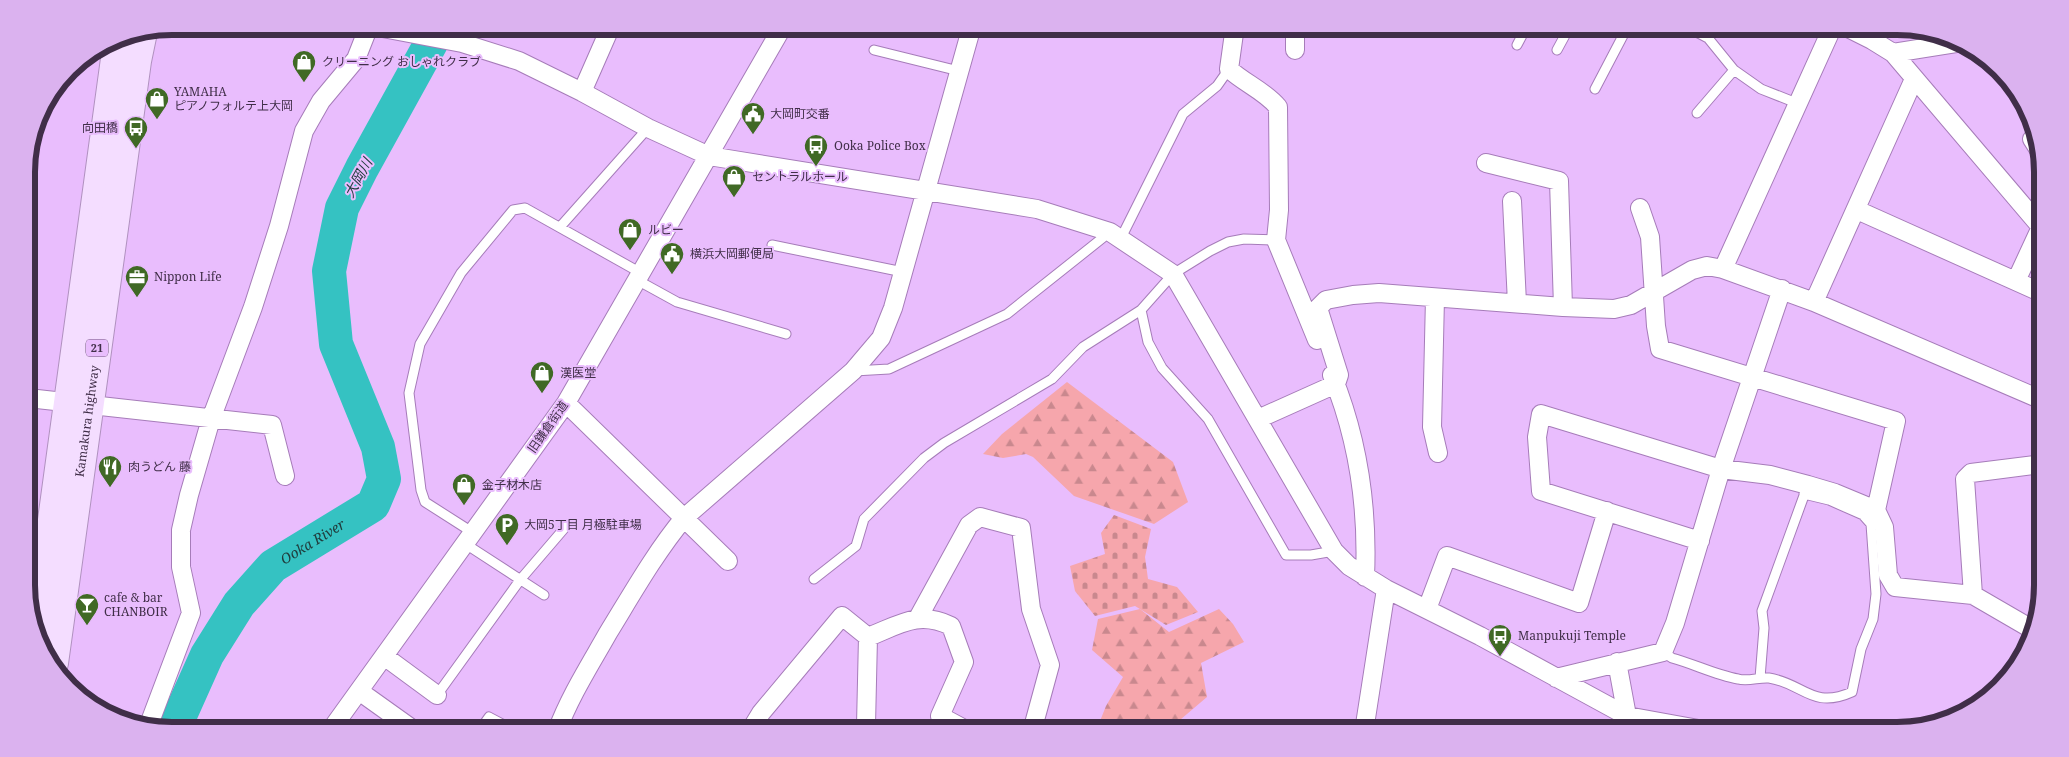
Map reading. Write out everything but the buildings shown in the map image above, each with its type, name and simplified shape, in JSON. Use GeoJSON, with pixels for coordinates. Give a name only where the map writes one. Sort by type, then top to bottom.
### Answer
{"type":"FeatureCollection","features":[{"type":"Feature","properties":{"kind":"main road","name":"Kamakura highway"},"geometry":{"type":"LineString","coordinates":[[39,617],[142,39]]}},
{"type":"Feature","properties":{"kind":"main road","name":"Kamakura highway"},"geometry":{"type":"LineString","coordinates":[[55,655],[78,404],[117,47]]}},
{"type":"Feature","properties":{"kind":"street"},"geometry":{"type":"LineString","coordinates":[[151,720],[191,613],[181,567],[181,530],[188,495],[211,419],[253,307],[276,235],[304,130],[321,101],[356,59],[366,35]]}},
{"type":"Feature","properties":{"kind":"street"},"geometry":{"type":"LineString","coordinates":[[418,35],[462,43],[519,61],[582,92],[648,128],[709,156],[1037,210],[1115,235],[1174,274],[1334,551],[1365,577],[1556,678],[1625,722]]}},
{"type":"Feature","properties":{"kind":"street"},"geometry":{"type":"LineString","coordinates":[[582,92],[607,35]]}},
{"type":"Feature","properties":{"kind":"street","name":"旧鎌倉街道"},"geometry":{"type":"LineString","coordinates":[[337,722],[566,403],[778,35]]}},
{"type":"Feature","properties":{"kind":"street"},"geometry":{"type":"LineString","coordinates":[[560,722],[580,680],[620,613],[668,538],[684,518],[853,371],[881,338],[893,308],[969,35]]}},
{"type":"Feature","properties":{"kind":"street"},"geometry":{"type":"LineString","coordinates":[[1234,35],[1229,69],[1243,82],[1271,99],[1278,107],[1278,210],[1276,240],[1336,384],[1349,421],[1364,501],[1365,577]]}},
{"type":"Feature","properties":{"kind":"street"},"geometry":{"type":"LineString","coordinates":[[1295,35],[1296,50]]}},
{"type":"Feature","properties":{"kind":"street"},"geometry":{"type":"LineString","coordinates":[[1723,269],[1829,35]]}},
{"type":"Feature","properties":{"kind":"street"},"geometry":{"type":"LineString","coordinates":[[1862,35],[1893,53],[2034,219]]}},
{"type":"Feature","properties":{"kind":"street"},"geometry":{"type":"LineString","coordinates":[[1893,53],[1947,44]]}},
{"type":"Feature","properties":{"kind":"street"},"geometry":{"type":"LineString","coordinates":[[1814,302],[1857,210],[1914,79]]}},
{"type":"Feature","properties":{"kind":"street"},"geometry":{"type":"LineString","coordinates":[[1486,163],[1559,180],[1564,307]]}},
{"type":"Feature","properties":{"kind":"street"},"geometry":{"type":"LineString","coordinates":[[1512,201],[1517,304]]}},
{"type":"Feature","properties":{"kind":"street"},"geometry":{"type":"LineString","coordinates":[[1640,208],[1650,237],[1653,293],[1660,349],[1896,421],[1876,510],[1884,527],[1888,575],[1895,587],[1973,595],[2027,627]]}},
{"type":"Feature","properties":{"kind":"street"},"geometry":{"type":"LineString","coordinates":[[1857,210],[2034,289]]}},
{"type":"Feature","properties":{"kind":"street"},"geometry":{"type":"LineString","coordinates":[[2016,281],[2034,242]]}},
{"type":"Feature","properties":{"kind":"street"},"geometry":{"type":"LineString","coordinates":[[1258,419],[1336,384],[1339,375],[1318,308],[1326,300],[1379,293],[1517,304],[1614,309],[1631,305],[1692,270],[1708,266],[1723,269],[1782,289],[2034,397]]}},
{"type":"Feature","properties":{"kind":"street"},"geometry":{"type":"LineString","coordinates":[[1556,678],[1663,652],[1675,623],[1721,469],[1782,289]]}},
{"type":"Feature","properties":{"kind":"street"},"geometry":{"type":"LineString","coordinates":[[1434,298],[1432,428],[1438,453]]}},
{"type":"Feature","properties":{"kind":"street"},"geometry":{"type":"LineString","coordinates":[[35,399],[272,425],[285,476]]}},
{"type":"Feature","properties":{"kind":"street"},"geometry":{"type":"LineString","coordinates":[[566,403],[728,561]]}},
{"type":"Feature","properties":{"kind":"street"},"geometry":{"type":"LineString","coordinates":[[1700,540],[1541,491],[1538,437],[1541,414],[1721,469],[1770,476],[1806,489],[1836,493],[1876,510]]}},
{"type":"Feature","properties":{"kind":"street"},"geometry":{"type":"LineString","coordinates":[[1973,595],[1965,479],[1971,473],[2034,465]]}},
{"type":"Feature","properties":{"kind":"street"},"geometry":{"type":"LineString","coordinates":[[1427,609],[1446,556],[1579,604],[1607,512]]}},
{"type":"Feature","properties":{"kind":"street"},"geometry":{"type":"LineString","coordinates":[[918,618],[969,525],[980,517],[1021,528],[1031,609],[1050,665],[1034,722]]}},
{"type":"Feature","properties":{"kind":"street"},"geometry":{"type":"LineString","coordinates":[[1365,722],[1386,589]]}},
{"type":"Feature","properties":{"kind":"street"},"geometry":{"type":"LineString","coordinates":[[756,722],[842,616],[868,637]]}},
{"type":"Feature","properties":{"kind":"street"},"geometry":{"type":"LineString","coordinates":[[868,637],[918,618],[938,620],[951,626],[964,662],[940,716],[951,722]]}},
{"type":"Feature","properties":{"kind":"street"},"geometry":{"type":"LineString","coordinates":[[866,722],[868,637]]}},
{"type":"Feature","properties":{"kind":"street"},"geometry":{"type":"LineString","coordinates":[[384,656],[437,695]]}},
{"type":"Feature","properties":{"kind":"street"},"geometry":{"type":"LineString","coordinates":[[1617,662],[1627,722]]}},
{"type":"Feature","properties":{"kind":"street"},"geometry":{"type":"LineString","coordinates":[[359,691],[402,722]]}},
{"type":"Feature","properties":{"kind":"lane"},"geometry":{"type":"LineString","coordinates":[[1517,45],[1522,35]]}},
{"type":"Feature","properties":{"kind":"lane"},"geometry":{"type":"LineString","coordinates":[[1557,50],[1565,35]]}},
{"type":"Feature","properties":{"kind":"lane"},"geometry":{"type":"LineString","coordinates":[[1595,89],[1623,35]]}},
{"type":"Feature","properties":{"kind":"lane"},"geometry":{"type":"LineString","coordinates":[[1702,35],[1708,38],[1734,70],[1761,89],[1799,104]]}},
{"type":"Feature","properties":{"kind":"lane"},"geometry":{"type":"LineString","coordinates":[[874,50],[959,71]]}},
{"type":"Feature","properties":{"kind":"lane"},"geometry":{"type":"LineString","coordinates":[[853,371],[889,368],[1007,314],[1115,235],[1183,114],[1217,86],[1229,69]]}},
{"type":"Feature","properties":{"kind":"lane"},"geometry":{"type":"LineString","coordinates":[[1697,113],[1734,70]]}},
{"type":"Feature","properties":{"kind":"lane"},"geometry":{"type":"LineString","coordinates":[[560,227],[648,128]]}},
{"type":"Feature","properties":{"kind":"lane"},"geometry":{"type":"LineString","coordinates":[[544,595],[520,580],[425,502],[421,490],[410,392],[420,344],[461,273],[514,210],[525,208],[560,227],[677,302],[786,334]]}},
{"type":"Feature","properties":{"kind":"lane"},"geometry":{"type":"LineString","coordinates":[[814,578],[856,546],[864,519],[924,458],[944,443],[1052,379],[1083,347],[1141,310],[1174,274],[1228,242],[1244,239],[1276,240]]}},
{"type":"Feature","properties":{"kind":"lane"},"geometry":{"type":"LineString","coordinates":[[772,245],[903,272]]}},
{"type":"Feature","properties":{"kind":"lane"},"geometry":{"type":"LineString","coordinates":[[1141,310],[1148,342],[1162,368],[1208,419],[1286,555],[1311,555],[1334,551]]}},
{"type":"Feature","properties":{"kind":"lane"},"geometry":{"type":"LineString","coordinates":[[1663,652],[1672,658],[1740,680],[1768,678],[1787,683],[1812,697],[1839,698],[1852,692],[1861,649],[1873,619],[1876,594],[1871,524],[1863,515],[1806,489],[1762,611],[1764,628],[1760,678]]}},
{"type":"Feature","properties":{"kind":"lane"},"geometry":{"type":"LineString","coordinates":[[437,695],[520,580],[568,524]]}},
{"type":"Feature","properties":{"kind":"lane"},"geometry":{"type":"LineString","coordinates":[[485,722],[489,716],[499,722]]}},
{"type":"Feature","properties":{"kind":"green space"},"geometry":{"type":"Polygon","coordinates":[[[1067,382],[1173,462],[1188,502],[1154,524],[1074,496],[1033,457],[1026,454],[1003,458],[983,454],[1002,434],[1067,382]]]}},
{"type":"Feature","properties":{"kind":"green space"},"geometry":{"type":"Polygon","coordinates":[[[1114,515],[1151,529],[1145,557],[1148,579],[1177,587],[1198,612],[1166,625],[1135,606],[1095,616],[1075,591],[1070,566],[1105,554],[1101,533],[1114,515]]]}},
{"type":"Feature","properties":{"kind":"green space"},"geometry":{"type":"Polygon","coordinates":[[[1140,609],[1169,632],[1219,609],[1233,624],[1244,642],[1201,663],[1207,697],[1178,722],[1100,722],[1106,706],[1123,677],[1092,650],[1098,619],[1140,609]]]}},
{"type":"Feature","properties":{"kind":"waterway","name":"Ooka River"},"geometry":{"type":"LineString","coordinates":[[177,722],[207,655],[239,604],[273,566],[373,505],[384,479],[378,447],[336,344],[329,271],[342,208],[431,43],[433,35]]}},
{"type":"Feature","properties":{"kind":"place","name":"クリーニング おしゃれクラブ"},"geometry":{"type":"Point","coordinates":[304,83]}},
{"type":"Feature","properties":{"kind":"place","name":"YAMAHA ピアノフォルテ上大岡"},"geometry":{"type":"Point","coordinates":[157,120]}},
{"type":"Feature","properties":{"kind":"place","name":"大岡町交番"},"geometry":{"type":"Point","coordinates":[753,135]}},
{"type":"Feature","properties":{"kind":"place","name":"向田橋"},"geometry":{"type":"Point","coordinates":[136,149]}},
{"type":"Feature","properties":{"kind":"place","name":"Ooka Police Box"},"geometry":{"type":"Point","coordinates":[816,167]}},
{"type":"Feature","properties":{"kind":"place","name":"セントラルホール"},"geometry":{"type":"Point","coordinates":[734,198]}},
{"type":"Feature","properties":{"kind":"place","name":"ルビー"},"geometry":{"type":"Point","coordinates":[630,251]}},
{"type":"Feature","properties":{"kind":"place","name":"横浜大岡郵便局"},"geometry":{"type":"Point","coordinates":[672,275]}},
{"type":"Feature","properties":{"kind":"place","name":"Nippon Life"},"geometry":{"type":"Point","coordinates":[137,298]}},
{"type":"Feature","properties":{"kind":"place","name":"漢医堂"},"geometry":{"type":"Point","coordinates":[542,394]}},
{"type":"Feature","properties":{"kind":"place","name":"肉うどん 藤"},"geometry":{"type":"Point","coordinates":[110,488]}},
{"type":"Feature","properties":{"kind":"place","name":"金子材木店"},"geometry":{"type":"Point","coordinates":[464,506]}},
{"type":"Feature","properties":{"kind":"place","name":"大岡5丁目 月極駐車場"},"geometry":{"type":"Point","coordinates":[507,546]}},
{"type":"Feature","properties":{"kind":"place","name":"cafe & bar CHANBOIR"},"geometry":{"type":"Point","coordinates":[87,626]}},
{"type":"Feature","properties":{"kind":"place","name":"Manpukuji Temple"},"geometry":{"type":"Point","coordinates":[1500,657]}},
{"type":"Feature","properties":{"kind":"water label","name":"大岡川"},"geometry":{"type":"Point","coordinates":[358,178]}}]}
